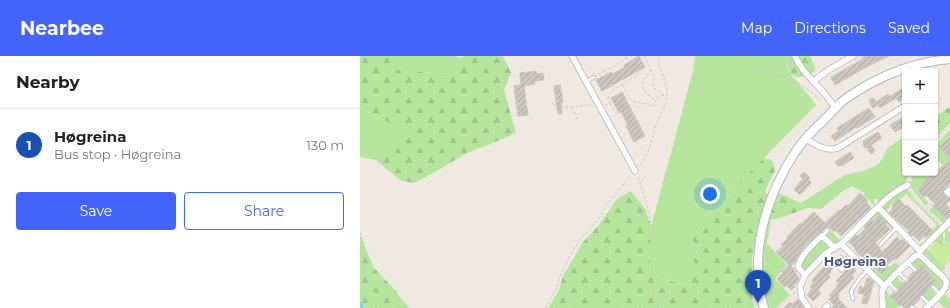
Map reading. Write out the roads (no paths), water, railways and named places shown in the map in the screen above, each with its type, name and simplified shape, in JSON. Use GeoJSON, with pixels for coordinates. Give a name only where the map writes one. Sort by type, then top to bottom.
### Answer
{"type":"FeatureCollection","features":[{"type":"Feature","properties":{"kind":"street"},"geometry":{"type":"LineString","coordinates":[[572,56],[635,171]]}},
{"type":"Feature","properties":{"kind":"street"},"geometry":{"type":"LineString","coordinates":[[795,56],[798,63],[836,108]]}},
{"type":"Feature","properties":{"kind":"street"},"geometry":{"type":"LineString","coordinates":[[814,81],[827,71],[853,56]]}},
{"type":"Feature","properties":{"kind":"street"},"geometry":{"type":"LineString","coordinates":[[764,308],[761,301],[758,264],[759,243],[763,222],[769,202],[794,154],[806,138],[836,108],[847,98],[870,83],[899,70],[933,60],[950,59]]}},
{"type":"Feature","properties":{"kind":"street"},"geometry":{"type":"LineString","coordinates":[[806,138],[816,146],[825,149],[838,148],[902,108]]}},
{"type":"Feature","properties":{"kind":"street"},"geometry":{"type":"LineString","coordinates":[[809,308],[802,298],[800,287],[805,275],[826,253],[841,244],[893,193],[908,185]]}},
{"type":"Feature","properties":{"kind":"street"},"geometry":{"type":"LineString","coordinates":[[878,207],[947,282],[944,290],[928,306]]}},
{"type":"Feature","properties":{"kind":"street"},"geometry":{"type":"LineString","coordinates":[[883,308],[882,290],[886,284],[920,253],[950,221]]}},
{"type":"Feature","properties":{"kind":"street"},"geometry":{"type":"LineString","coordinates":[[805,275],[798,267],[799,262],[812,245],[822,236],[835,248]]}},
{"type":"Feature","properties":{"kind":"street"},"geometry":{"type":"LineString","coordinates":[[841,244],[868,270],[886,284]]}},
{"type":"Feature","properties":{"kind":"street"},"geometry":{"type":"LineString","coordinates":[[826,253],[842,269]]}},
{"type":"Feature","properties":{"kind":"lane"},"geometry":{"type":"LineString","coordinates":[[586,82],[594,77]]}},
{"type":"Feature","properties":{"kind":"lane"},"geometry":{"type":"LineString","coordinates":[[880,245],[897,227]]}},
{"type":"Feature","properties":{"kind":"lane"},"geometry":{"type":"LineString","coordinates":[[822,236],[828,230]]}},
{"type":"Feature","properties":{"kind":"lane"},"geometry":{"type":"LineString","coordinates":[[908,263],[915,270]]}},
{"type":"Feature","properties":{"kind":"lane"},"geometry":{"type":"LineString","coordinates":[[853,299],[851,291],[868,270]]}},
{"type":"Feature","properties":{"kind":"lane"},"geometry":{"type":"LineString","coordinates":[[898,272],[906,280]]}},
{"type":"Feature","properties":{"kind":"lane"},"geometry":{"type":"LineString","coordinates":[[886,284],[896,290]]}},
{"type":"Feature","properties":{"kind":"lane"},"geometry":{"type":"LineString","coordinates":[[933,287],[940,294]]}},
{"type":"Feature","properties":{"kind":"lane"},"geometry":{"type":"LineString","coordinates":[[922,297],[928,306]]}},
{"type":"Feature","properties":{"kind":"waterway"},"geometry":{"type":"LineString","coordinates":[[360,303],[363,308]]}},
{"type":"Feature","properties":{"kind":"place","name":"Høgreina"},"geometry":{"type":"Point","coordinates":[758,303]}},
{"type":"Feature","properties":{"kind":"district","name":"Høgreina"},"geometry":{"type":"Point","coordinates":[855,261]}}]}
